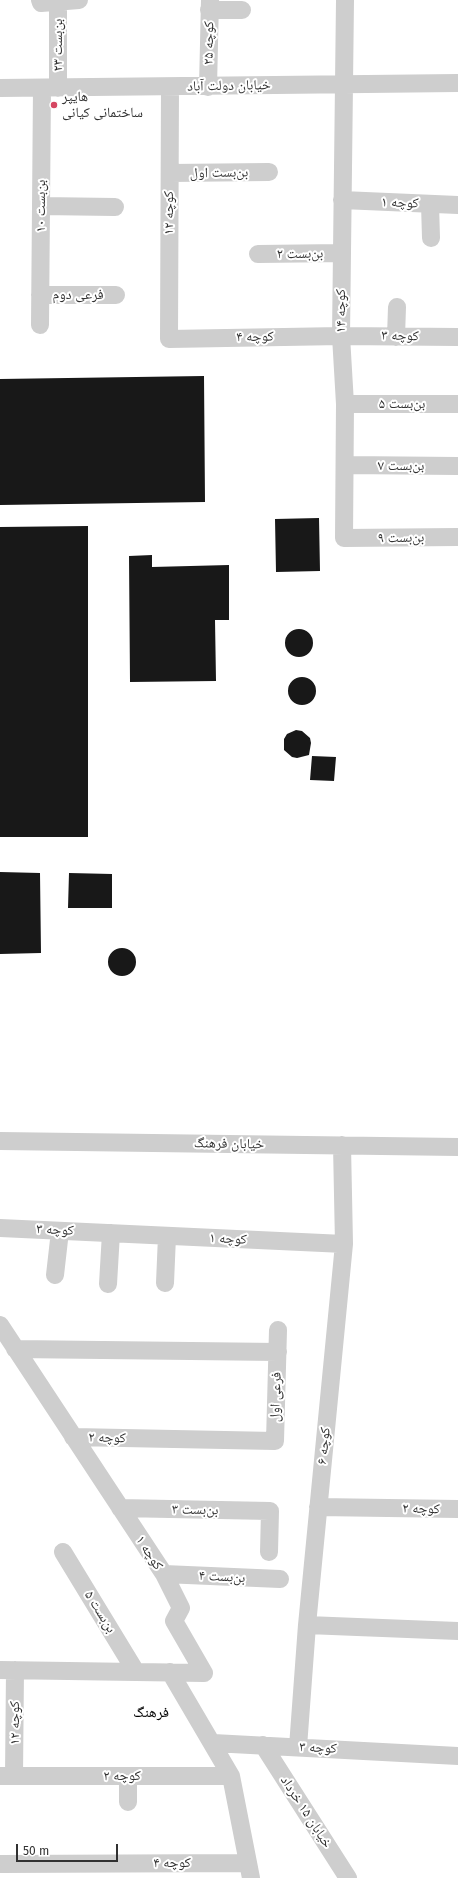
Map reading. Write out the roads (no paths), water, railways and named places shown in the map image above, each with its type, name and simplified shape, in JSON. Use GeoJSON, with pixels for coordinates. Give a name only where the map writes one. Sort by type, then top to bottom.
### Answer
{"type":"FeatureCollection","features":[{"type":"Feature","properties":{"kind":"street"},"geometry":{"type":"LineString","coordinates":[[40,0],[41,3],[58,3],[79,0]]}},
{"type":"Feature","properties":{"kind":"street","name":"کوچه ۱۴"},"geometry":{"type":"LineString","coordinates":[[344,538],[345,404],[341,336],[345,0]]}},
{"type":"Feature","properties":{"kind":"street","name":"بن‌بست ۲۳"},"geometry":{"type":"LineString","coordinates":[[50,88],[58,3]]}},
{"type":"Feature","properties":{"kind":"street"},"geometry":{"type":"LineString","coordinates":[[210,5],[242,10]]}},
{"type":"Feature","properties":{"kind":"street","name":"کوچه ۲۵"},"geometry":{"type":"LineString","coordinates":[[208,87],[210,5]]}},
{"type":"Feature","properties":{"kind":"street","name":"خیابان دولت آباد"},"geometry":{"type":"LineString","coordinates":[[0,88],[208,87],[458,83]]}},
{"type":"Feature","properties":{"kind":"street","name":"کوچه ۱۲"},"geometry":{"type":"LineString","coordinates":[[169,339],[170,87]]}},
{"type":"Feature","properties":{"kind":"street","name":"بن‌بست ۱۰"},"geometry":{"type":"LineString","coordinates":[[40,325],[41,206],[50,88]]}},
{"type":"Feature","properties":{"kind":"street","name":"بن‌بست اول"},"geometry":{"type":"LineString","coordinates":[[170,174],[269,172]]}},
{"type":"Feature","properties":{"kind":"street","name":"کوچه ۱"},"geometry":{"type":"LineString","coordinates":[[342,200],[458,205]]}},
{"type":"Feature","properties":{"kind":"street"},"geometry":{"type":"LineString","coordinates":[[430,204],[431,238]]}},
{"type":"Feature","properties":{"kind":"street"},"geometry":{"type":"LineString","coordinates":[[41,206],[115,207]]}},
{"type":"Feature","properties":{"kind":"street","name":"بن‌بست ۲"},"geometry":{"type":"LineString","coordinates":[[258,254],[342,253]]}},
{"type":"Feature","properties":{"kind":"street","name":"فرعی دوم"},"geometry":{"type":"LineString","coordinates":[[40,294],[116,295]]}},
{"type":"Feature","properties":{"kind":"street"},"geometry":{"type":"LineString","coordinates":[[396,337],[397,307]]}},
{"type":"Feature","properties":{"kind":"street","name":"کوچه ۴"},"geometry":{"type":"LineString","coordinates":[[169,339],[341,336]]}},
{"type":"Feature","properties":{"kind":"street","name":"کوچه ۳"},"geometry":{"type":"LineString","coordinates":[[341,336],[458,337]]}},
{"type":"Feature","properties":{"kind":"street","name":"بن‌بست ۵"},"geometry":{"type":"LineString","coordinates":[[345,404],[458,404]]}},
{"type":"Feature","properties":{"kind":"street","name":"بن‌بست ۷"},"geometry":{"type":"LineString","coordinates":[[345,465],[458,466]]}},
{"type":"Feature","properties":{"kind":"street","name":"بن‌بست ۹"},"geometry":{"type":"LineString","coordinates":[[344,538],[458,537]]}},
{"type":"Feature","properties":{"kind":"street","name":"خیابان فرهنگ"},"geometry":{"type":"LineString","coordinates":[[0,1141],[458,1147]]}},
{"type":"Feature","properties":{"kind":"street","name":"کوچه ۶"},"geometry":{"type":"LineString","coordinates":[[298,1747],[307,1625],[344,1244],[342,1145]]}},
{"type":"Feature","properties":{"kind":"street","name":"کوچه ۳"},"geometry":{"type":"LineString","coordinates":[[0,1228],[111,1233]]}},
{"type":"Feature","properties":{"kind":"street"},"geometry":{"type":"LineString","coordinates":[[55,1275],[60,1231]]}},
{"type":"Feature","properties":{"kind":"street"},"geometry":{"type":"LineString","coordinates":[[108,1284],[111,1233]]}},
{"type":"Feature","properties":{"kind":"street","name":"کوچه ۱"},"geometry":{"type":"LineString","coordinates":[[111,1233],[344,1244]]}},
{"type":"Feature","properties":{"kind":"street"},"geometry":{"type":"LineString","coordinates":[[164,1283],[167,1236]]}},
{"type":"Feature","properties":{"kind":"street","name":"کوچه ۲"},"geometry":{"type":"LineString","coordinates":[[0,1326],[73,1437],[275,1441]]}},
{"type":"Feature","properties":{"kind":"street"},"geometry":{"type":"LineString","coordinates":[[15,1349],[278,1352],[278,1330]]}},
{"type":"Feature","properties":{"kind":"street","name":"فرعی اول"},"geometry":{"type":"LineString","coordinates":[[275,1441],[278,1352]]}},
{"type":"Feature","properties":{"kind":"street","name":"کوچه ۱"},"geometry":{"type":"LineString","coordinates":[[73,1437],[164,1574],[181,1608],[174,1621],[204,1673],[170,1672]]}},
{"type":"Feature","properties":{"kind":"street","name":"کوچه ۲"},"geometry":{"type":"LineString","coordinates":[[318,1507],[455,1509]]}},
{"type":"Feature","properties":{"kind":"street","name":"بن‌بست ۳"},"geometry":{"type":"LineString","coordinates":[[120,1508],[270,1511],[269,1552]]}},
{"type":"Feature","properties":{"kind":"street","name":"بن‌بست ۵"},"geometry":{"type":"LineString","coordinates":[[63,1552],[136,1672]]}},
{"type":"Feature","properties":{"kind":"street","name":"بن‌بست ۴"},"geometry":{"type":"LineString","coordinates":[[164,1574],[280,1579]]}},
{"type":"Feature","properties":{"kind":"street"},"geometry":{"type":"LineString","coordinates":[[307,1625],[450,1631]]}},
{"type":"Feature","properties":{"kind":"street"},"geometry":{"type":"LineString","coordinates":[[8,1670],[170,1672],[231,1776],[249,1870]]}},
{"type":"Feature","properties":{"kind":"street","name":"کوچه ۱۲"},"geometry":{"type":"LineString","coordinates":[[7,1776],[8,1670]]}},
{"type":"Feature","properties":{"kind":"street","name":"کوچه ۳"},"geometry":{"type":"LineString","coordinates":[[213,1743],[458,1756]]}},
{"type":"Feature","properties":{"kind":"street","name":"خیابان ۱۵ خرداد"},"geometry":{"type":"LineString","coordinates":[[263,1746],[348,1878]]}},
{"type":"Feature","properties":{"kind":"street","name":"کوچه ۲"},"geometry":{"type":"LineString","coordinates":[[7,1776],[231,1776]]}},
{"type":"Feature","properties":{"kind":"street"},"geometry":{"type":"LineString","coordinates":[[128,1776],[128,1802]]}},
{"type":"Feature","properties":{"kind":"street","name":"کوچه ۴"},"geometry":{"type":"LineString","coordinates":[[0,1864],[249,1870]]}},
{"type":"Feature","properties":{"kind":"place","name":"هایپر ساختمانی کیانی"},"geometry":{"type":"Point","coordinates":[54,105]}},
{"type":"Feature","properties":{"kind":"district","name":"فرهنگ"},"geometry":{"type":"Point","coordinates":[151,1713]}}]}
